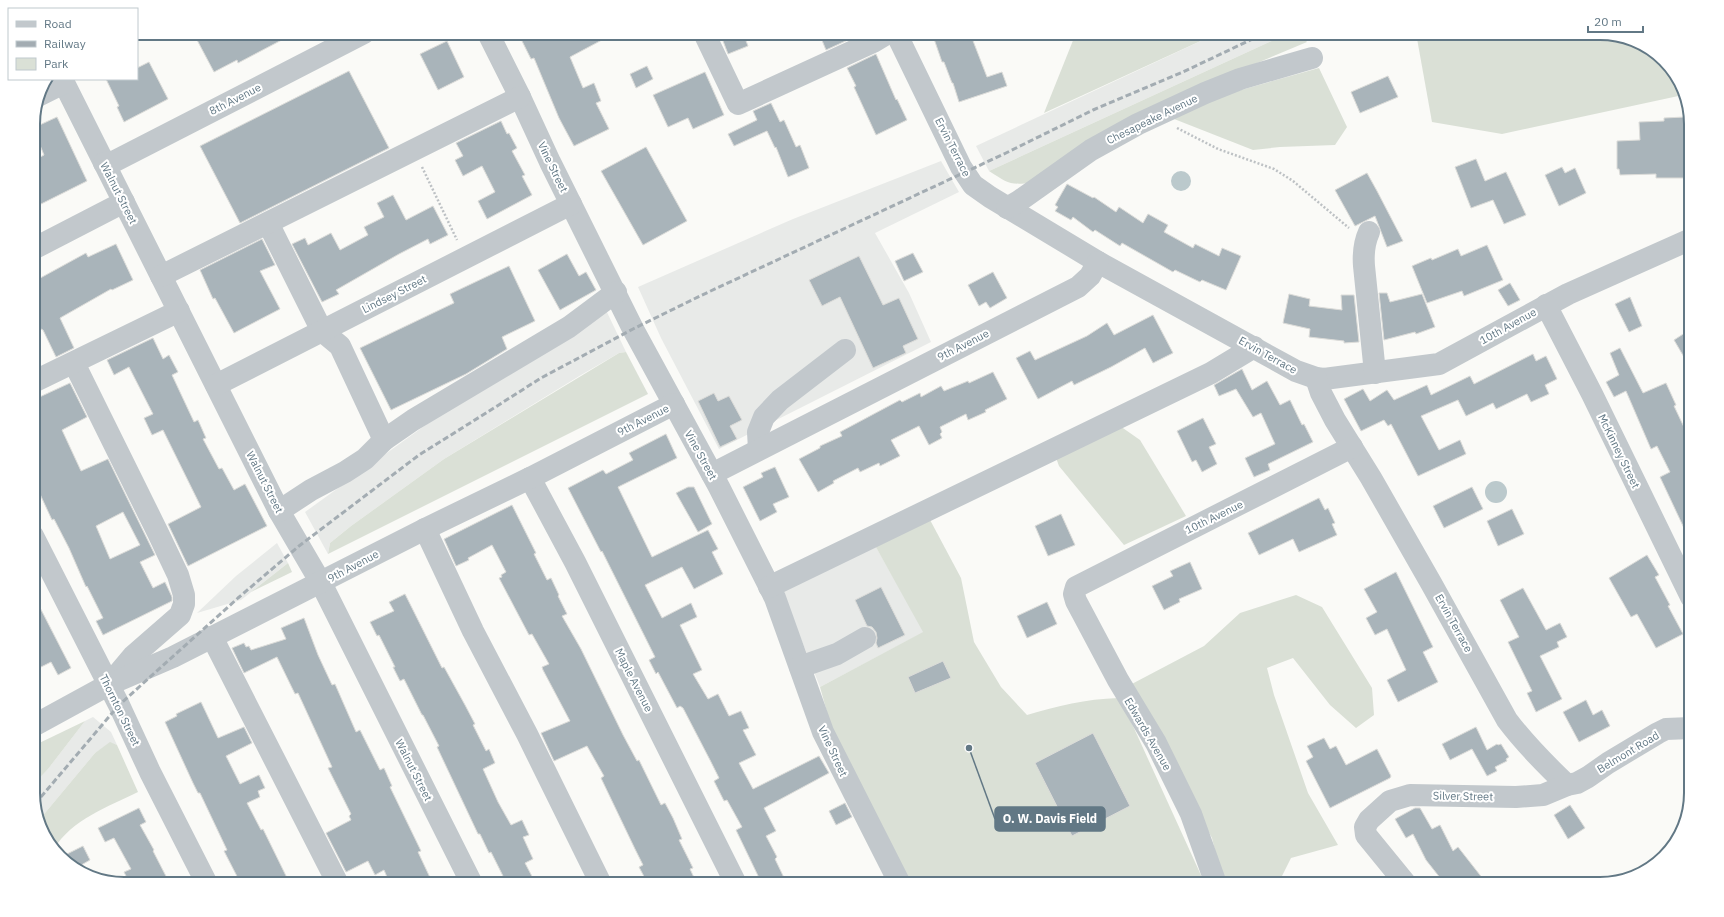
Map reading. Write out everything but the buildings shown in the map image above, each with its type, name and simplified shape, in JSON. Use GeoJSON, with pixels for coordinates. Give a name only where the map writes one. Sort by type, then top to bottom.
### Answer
{"type":"FeatureCollection","features":[{"type":"Feature","properties":{"kind":"street","name":"8th Avenue"},"geometry":{"type":"LineString","coordinates":[[104,163],[115,160],[342,40]]}},
{"type":"Feature","properties":{"kind":"street","name":"Vine Street"},"geometry":{"type":"LineString","coordinates":[[492,40],[550,162],[633,328],[712,474],[775,598],[823,732],[896,877]]}},
{"type":"Feature","properties":{"kind":"street"},"geometry":{"type":"LineString","coordinates":[[707,40],[738,104],[876,40]]}},
{"type":"Feature","properties":{"kind":"street","name":"Ervin Terrace"},"geometry":{"type":"LineString","coordinates":[[899,40],[964,171],[973,185],[1007,208],[1098,262],[1296,371],[1316,378],[1321,393],[1335,420],[1431,583],[1508,720],[1518,735],[1567,785]]}},
{"type":"Feature","properties":{"kind":"street","name":"Chesapeake Avenue"},"geometry":{"type":"LineString","coordinates":[[1007,208],[1091,150],[1154,116],[1240,79],[1312,58]]}},
{"type":"Feature","properties":{"kind":"street"},"geometry":{"type":"LineString","coordinates":[[47,91],[63,81]]}},
{"type":"Feature","properties":{"kind":"street","name":"Walnut Street"},"geometry":{"type":"LineString","coordinates":[[63,81],[279,510],[321,583],[468,877]]}},
{"type":"Feature","properties":{"kind":"street"},"geometry":{"type":"LineString","coordinates":[[161,276],[520,97]]}},
{"type":"Feature","properties":{"kind":"street"},"geometry":{"type":"LineString","coordinates":[[40,245],[124,202]]}},
{"type":"Feature","properties":{"kind":"street","name":"Lindsey Street"},"geometry":{"type":"LineString","coordinates":[[216,385],[571,204]]}},
{"type":"Feature","properties":{"kind":"street"},"geometry":{"type":"LineString","coordinates":[[268,223],[322,331],[340,346],[384,440]]}},
{"type":"Feature","properties":{"kind":"street"},"geometry":{"type":"LineString","coordinates":[[1367,236],[1363,251],[1375,373]]}},
{"type":"Feature","properties":{"kind":"street","name":"10th Avenue"},"geometry":{"type":"LineString","coordinates":[[1316,378],[1327,379],[1439,364],[1546,305],[1684,242]]}},
{"type":"Feature","properties":{"kind":"street","name":"9th Avenue"},"geometry":{"type":"LineString","coordinates":[[712,474],[1078,288],[1090,276],[1098,262]]}},
{"type":"Feature","properties":{"kind":"street"},"geometry":{"type":"LineString","coordinates":[[279,510],[358,463],[384,440],[413,420],[569,327],[616,292]]}},
{"type":"Feature","properties":{"kind":"street","name":"McKinney Street"},"geometry":{"type":"LineString","coordinates":[[1546,305],[1592,394],[1684,583]]}},
{"type":"Feature","properties":{"kind":"street"},"geometry":{"type":"LineString","coordinates":[[40,379],[179,311]]}},
{"type":"Feature","properties":{"kind":"street"},"geometry":{"type":"LineString","coordinates":[[769,587],[1211,373],[1254,347]]}},
{"type":"Feature","properties":{"kind":"street"},"geometry":{"type":"LineString","coordinates":[[759,449],[758,432],[764,417],[780,400],[844,350]]}},
{"type":"Feature","properties":{"kind":"street"},"geometry":{"type":"LineString","coordinates":[[74,363],[178,575],[184,596],[184,604],[180,615],[133,656],[108,684]]}},
{"type":"Feature","properties":{"kind":"street","name":"9th Avenue"},"geometry":{"type":"LineString","coordinates":[[40,722],[108,684],[173,657],[321,583],[425,528],[530,478],[674,404]]}},
{"type":"Feature","properties":{"kind":"street","name":"10th Avenue"},"geometry":{"type":"LineString","coordinates":[[1076,587],[1352,447]]}},
{"type":"Feature","properties":{"kind":"street","name":"Maple Avenue"},"geometry":{"type":"LineString","coordinates":[[530,478],[575,562],[732,877]]}},
{"type":"Feature","properties":{"kind":"street"},"geometry":{"type":"LineString","coordinates":[[425,528],[473,631],[527,734],[598,877]]}},
{"type":"Feature","properties":{"kind":"street","name":"Thornton Street"},"geometry":{"type":"LineString","coordinates":[[40,550],[108,684],[153,779],[203,877]]}},
{"type":"Feature","properties":{"kind":"street","name":"Edwards Avenue"},"geometry":{"type":"LineString","coordinates":[[1076,587],[1074,594],[1076,602],[1118,680],[1156,743],[1191,814],[1214,877]]}},
{"type":"Feature","properties":{"kind":"street"},"geometry":{"type":"LineString","coordinates":[[212,637],[334,877]]}},
{"type":"Feature","properties":{"kind":"street"},"geometry":{"type":"LineString","coordinates":[[800,667],[837,654],[865,638]]}},
{"type":"Feature","properties":{"kind":"street","name":"Belmont Road"},"geometry":{"type":"LineString","coordinates":[[1567,785],[1577,783],[1588,777],[1614,759],[1658,733],[1666,730],[1684,729]]}},
{"type":"Feature","properties":{"kind":"street","name":"Silver Street"},"geometry":{"type":"LineString","coordinates":[[1400,877],[1366,835],[1366,823],[1374,814],[1390,801],[1410,795],[1516,797],[1543,795],[1567,785]]}},
{"type":"Feature","properties":{"kind":"path"},"geometry":{"type":"LineString","coordinates":[[1154,116],[1218,149],[1274,169],[1294,181],[1344,225],[1367,236]]}},
{"type":"Feature","properties":{"kind":"path"},"geometry":{"type":"LineString","coordinates":[[414,150],[466,258]]}},
{"type":"Feature","properties":{"kind":"shaded area"},"geometry":{"type":"Polygon","coordinates":[[[1203,40],[1274,40],[989,171],[976,146],[1203,40]]]}},
{"type":"Feature","properties":{"kind":"shaded area"},"geometry":{"type":"Polygon","coordinates":[[[941,161],[959,192],[875,233],[909,293],[931,342],[719,449],[661,338],[638,287],[793,219],[941,161]]]}},
{"type":"Feature","properties":{"kind":"shaded area"},"geometry":{"type":"Polygon","coordinates":[[[1181,171],[1188,174],[1191,181],[1188,188],[1181,191],[1174,188],[1171,181],[1174,174],[1181,171]]]}},
{"type":"Feature","properties":{"kind":"shaded area"},"geometry":{"type":"Polygon","coordinates":[[[605,308],[626,352],[619,353],[581,375],[444,459],[351,526],[330,543],[328,554],[305,512],[452,406],[605,308]]]}},
{"type":"Feature","properties":{"kind":"shaded area"},"geometry":{"type":"Polygon","coordinates":[[[1496,481],[1504,484],[1507,492],[1504,500],[1496,503],[1488,500],[1485,492],[1488,484],[1496,481]]]}},
{"type":"Feature","properties":{"kind":"shaded area"},"geometry":{"type":"Polygon","coordinates":[[[872,540],[924,632],[820,687],[781,588],[872,540]]]}},
{"type":"Feature","properties":{"kind":"shaded area"},"geometry":{"type":"Polygon","coordinates":[[[277,543],[288,563],[241,600],[197,613],[236,576],[277,543]]]}},
{"type":"Feature","properties":{"kind":"shaded area"},"geometry":{"type":"Polygon","coordinates":[[[93,717],[111,732],[117,745],[110,743],[95,753],[43,815],[40,799],[40,778],[85,721],[93,717]]]}},
{"type":"Feature","properties":{"kind":"green space"},"geometry":{"type":"Polygon","coordinates":[[[1073,40],[1203,40],[1044,113],[1073,40]]]}},
{"type":"Feature","properties":{"kind":"green space"},"geometry":{"type":"Polygon","coordinates":[[[1274,40],[1305,40],[1307,42],[1141,112],[1031,183],[1017,184],[1008,182],[989,171],[1274,40]]]}},
{"type":"Feature","properties":{"kind":"green space"},"geometry":{"type":"Polygon","coordinates":[[[1417,40],[1600,40],[1627,44],[1647,54],[1655,61],[1670,77],[1679,96],[1502,134],[1432,122],[1417,40]]]}},
{"type":"Feature","properties":{"kind":"green space"},"geometry":{"type":"Polygon","coordinates":[[[1319,68],[1347,127],[1335,145],[1280,147],[1253,150],[1169,117],[1220,96],[1319,68]]]}},
{"type":"Feature","properties":{"kind":"green space"},"geometry":{"type":"Polygon","coordinates":[[[626,352],[648,394],[328,554],[330,543],[351,526],[444,459],[619,353],[626,352]]]}},
{"type":"Feature","properties":{"kind":"green space"},"geometry":{"type":"Polygon","coordinates":[[[1120,426],[1140,440],[1186,516],[1124,545],[1059,466],[1055,455],[1120,426]]]}},
{"type":"Feature","properties":{"kind":"green space"},"geometry":{"type":"Polygon","coordinates":[[[929,518],[961,578],[974,642],[1001,687],[1027,715],[1072,704],[1118,698],[1133,726],[1202,877],[906,877],[834,737],[820,687],[923,632],[872,540],[929,518]]]}},
{"type":"Feature","properties":{"kind":"green space"},"geometry":{"type":"Polygon","coordinates":[[[288,563],[292,572],[251,592],[288,563]]]}},
{"type":"Feature","properties":{"kind":"green space"},"geometry":{"type":"Polygon","coordinates":[[[1296,595],[1322,607],[1372,688],[1374,715],[1356,728],[1330,705],[1293,658],[1267,668],[1274,695],[1308,793],[1338,845],[1291,858],[1282,877],[1221,877],[1212,838],[1128,686],[1204,646],[1240,613],[1296,595]]]}},
{"type":"Feature","properties":{"kind":"green space"},"geometry":{"type":"Polygon","coordinates":[[[85,721],[40,778],[40,743],[85,721]]]}},
{"type":"Feature","properties":{"kind":"green space"},"geometry":{"type":"Polygon","coordinates":[[[110,742],[117,745],[138,792],[103,809],[81,822],[70,830],[58,844],[54,840],[43,815],[95,753],[110,742]]]}},
{"type":"Feature","properties":{"kind":"railway"},"geometry":{"type":"LineString","coordinates":[[40,798],[119,705],[238,598],[299,546],[419,455],[541,378],[633,329],[700,296],[1006,153],[1093,110],[1183,72],[1250,40]]}},
{"type":"Feature","properties":{"kind":"place","name":"O. W. Davis Field"},"geometry":{"type":"Point","coordinates":[969,748]}}]}
